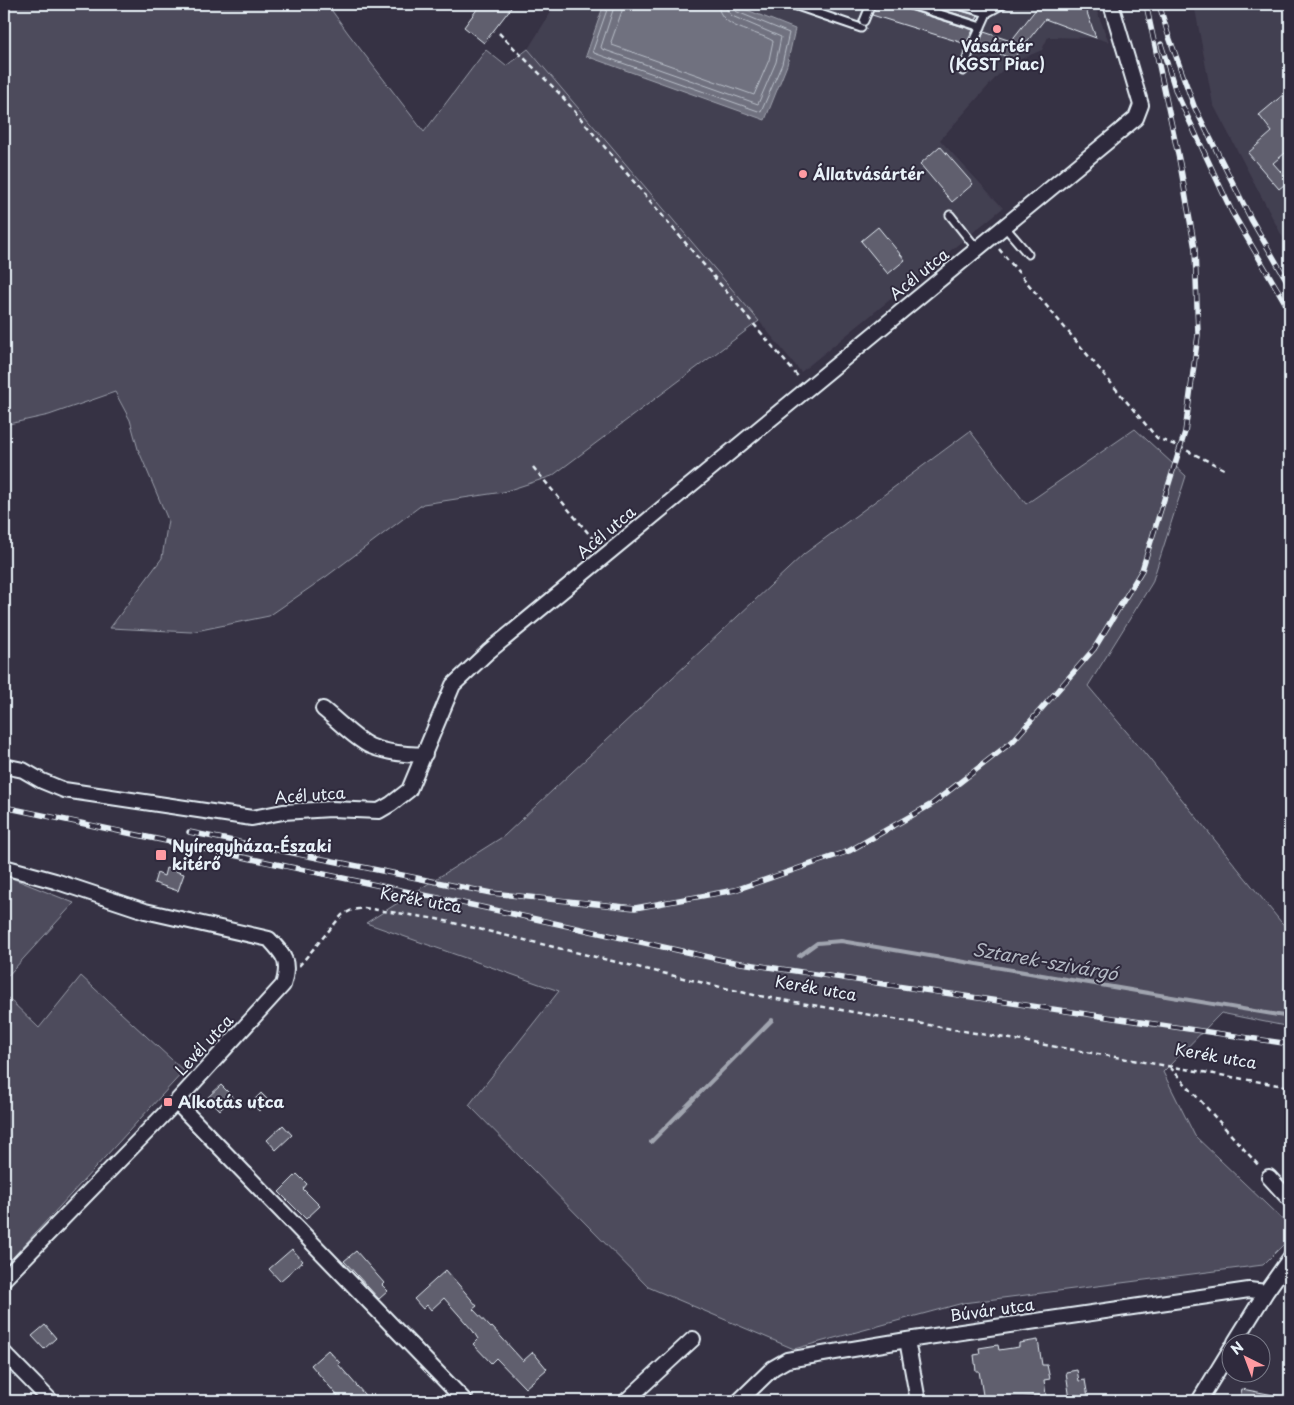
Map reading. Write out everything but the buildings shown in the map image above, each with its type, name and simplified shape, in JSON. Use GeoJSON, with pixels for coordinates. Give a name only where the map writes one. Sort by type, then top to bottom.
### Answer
{"type":"FeatureCollection","features":[{"type":"Feature","properties":{"kind":"street","name":"Acél utca"},"geometry":{"type":"LineString","coordinates":[[4,766],[23,770],[42,781],[64,790],[252,818],[283,812],[332,809],[379,811],[391,804],[409,790],[453,685],[605,555],[1136,118],[1141,104],[1111,4]]}},
{"type":"Feature","properties":{"kind":"street"},"geometry":{"type":"LineString","coordinates":[[323,709],[370,746],[394,752],[425,754]]}},
{"type":"Feature","properties":{"kind":"street"},"geometry":{"type":"LineString","coordinates":[[4,867],[145,910],[269,939],[283,954],[288,970],[283,985]]}},
{"type":"Feature","properties":{"kind":"street","name":"Levél utca"},"geometry":{"type":"LineString","coordinates":[[4,1279],[176,1102],[283,985]]}},
{"type":"Feature","properties":{"kind":"street"},"geometry":{"type":"LineString","coordinates":[[176,1102],[465,1401]]}},
{"type":"Feature","properties":{"kind":"street"},"geometry":{"type":"LineString","coordinates":[[1269,1177],[1290,1200]]}},
{"type":"Feature","properties":{"kind":"street"},"geometry":{"type":"LineString","coordinates":[[1241,1332],[1290,1258]]}},
{"type":"Feature","properties":{"kind":"street","name":"Búvár utca"},"geometry":{"type":"LineString","coordinates":[[739,1401],[773,1368],[787,1360],[907,1340],[1249,1290],[1266,1292]]}},
{"type":"Feature","properties":{"kind":"street"},"geometry":{"type":"LineString","coordinates":[[626,1401],[693,1339]]}},
{"type":"Feature","properties":{"kind":"street"},"geometry":{"type":"LineString","coordinates":[[907,1340],[918,1401]]}},
{"type":"Feature","properties":{"kind":"street"},"geometry":{"type":"LineString","coordinates":[[4,1353],[51,1401]]}},
{"type":"Feature","properties":{"kind":"street"},"geometry":{"type":"LineString","coordinates":[[1199,1401],[1222,1363]]}},
{"type":"Feature","properties":{"kind":"lane"},"geometry":{"type":"LineString","coordinates":[[792,4],[863,24],[871,4]]}},
{"type":"Feature","properties":{"kind":"lane"},"geometry":{"type":"LineString","coordinates":[[908,4],[981,27]]}},
{"type":"Feature","properties":{"kind":"lane"},"geometry":{"type":"LineString","coordinates":[[956,4],[987,13]]}},
{"type":"Feature","properties":{"kind":"lane"},"geometry":{"type":"LineString","coordinates":[[964,72],[969,53],[987,13],[1004,4]]}},
{"type":"Feature","properties":{"kind":"lane"},"geometry":{"type":"LineString","coordinates":[[950,215],[977,248]]}},
{"type":"Feature","properties":{"kind":"lane"},"geometry":{"type":"LineString","coordinates":[[1004,226],[1028,254]]}},
{"type":"Feature","properties":{"kind":"path"},"geometry":{"type":"LineString","coordinates":[[499,33],[560,94],[808,387]]}},
{"type":"Feature","properties":{"kind":"path"},"geometry":{"type":"LineString","coordinates":[[990,238],[1157,438],[1224,469]]}},
{"type":"Feature","properties":{"kind":"path"},"geometry":{"type":"LineString","coordinates":[[534,467],[605,555]]}},
{"type":"Feature","properties":{"kind":"path","name":"Kerék utca"},"geometry":{"type":"LineString","coordinates":[[283,985],[342,915],[352,910],[364,908],[437,920],[754,995],[1290,1086]]}},
{"type":"Feature","properties":{"kind":"path"},"geometry":{"type":"LineString","coordinates":[[1170,1066],[1269,1177]]}},
{"type":"Feature","properties":{"kind":"shaded area"},"geometry":{"type":"Polygon","coordinates":[[[4,4],[327,4],[424,132],[486,50],[506,66],[528,49],[759,321],[552,476],[503,492],[423,504],[327,576],[269,616],[191,632],[110,628],[162,558],[168,520],[138,449],[130,420],[115,392],[49,415],[4,425],[4,4]]]}},
{"type":"Feature","properties":{"kind":"shaded area","name":"Állatvásártér"},"geometry":{"type":"Polygon","coordinates":[[[556,4],[1094,4],[1109,42],[1096,38],[1048,37],[1042,50],[1007,65],[940,140],[1003,208],[801,372],[528,49],[556,4]]]}},
{"type":"Feature","properties":{"kind":"shaded area"},"geometry":{"type":"Polygon","coordinates":[[[1194,4],[1290,4],[1290,248],[1213,104],[1194,4]]]}},
{"type":"Feature","properties":{"kind":"shaded area"},"geometry":{"type":"Polygon","coordinates":[[[1135,429],[1186,476],[1152,583],[1088,686],[1290,931],[1290,1027],[1221,1013],[1163,1072],[1195,1136],[1290,1227],[1290,1238],[1263,1265],[963,1303],[794,1349],[648,1287],[469,1105],[559,991],[366,923],[504,836],[804,554],[970,431],[1026,504],[1135,429]]]}},
{"type":"Feature","properties":{"kind":"shaded area"},"geometry":{"type":"Polygon","coordinates":[[[4,875],[74,903],[4,980],[4,875]]]}},
{"type":"Feature","properties":{"kind":"shaded area"},"geometry":{"type":"Polygon","coordinates":[[[81,976],[184,1071],[4,1267],[4,994],[39,1028],[81,976]]]}},
{"type":"Feature","properties":{"kind":"water"},"geometry":{"type":"Polygon","coordinates":[[[604,4],[732,4],[795,29],[787,65],[765,120],[586,56],[604,4]]]}},
{"type":"Feature","properties":{"kind":"waterway","name":"Sztarek-szivárgó"},"geometry":{"type":"LineString","coordinates":[[799,956],[817,943],[841,941],[1290,1017]]}},
{"type":"Feature","properties":{"kind":"waterway","name":"Sztarek-szivárgó"},"geometry":{"type":"LineString","coordinates":[[651,1142],[772,1020]]}},
{"type":"Feature","properties":{"kind":"railway"},"geometry":{"type":"LineString","coordinates":[[189,832],[491,893],[635,908],[735,890],[849,851],[932,804],[1013,741],[1094,649],[1142,570],[1185,432],[1198,335],[1195,249],[1180,164],[1146,4]]}},
{"type":"Feature","properties":{"kind":"railway"},"geometry":{"type":"LineString","coordinates":[[1159,4],[1194,106],[1251,219],[1290,286]]}},
{"type":"Feature","properties":{"kind":"railway"},"geometry":{"type":"LineString","coordinates":[[1161,44],[1176,92],[1232,212],[1290,311]]}},
{"type":"Feature","properties":{"kind":"railway"},"geometry":{"type":"LineString","coordinates":[[4,807],[481,907],[727,961],[1290,1044]]}},
{"type":"Feature","properties":{"kind":"place","name":"Vásártér (KGST Piac)"},"geometry":{"type":"Point","coordinates":[997,29]}},
{"type":"Feature","properties":{"kind":"place","name":"Állatvásártér"},"geometry":{"type":"Point","coordinates":[803,174]}},
{"type":"Feature","properties":{"kind":"place","name":"Nyíregyháza-Északi kitérő"},"geometry":{"type":"Point","coordinates":[161,855]}},
{"type":"Feature","properties":{"kind":"place","name":"Alkotás utca"},"geometry":{"type":"Point","coordinates":[168,1102]}}]}
